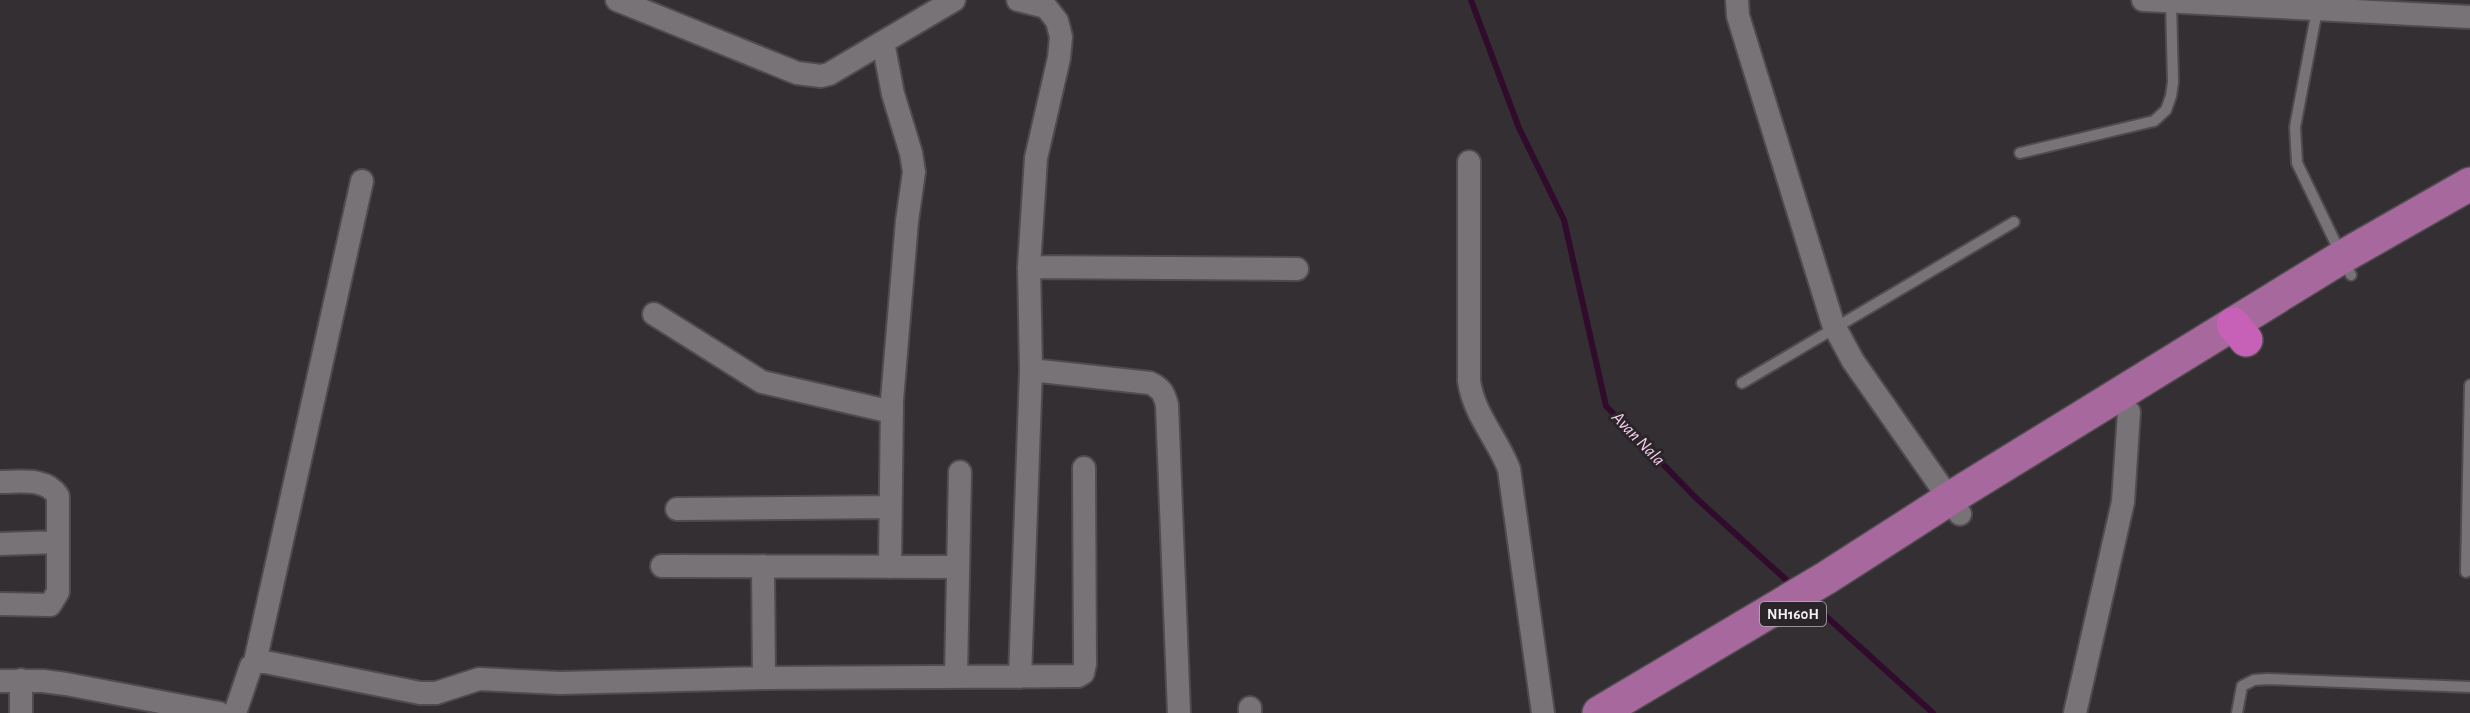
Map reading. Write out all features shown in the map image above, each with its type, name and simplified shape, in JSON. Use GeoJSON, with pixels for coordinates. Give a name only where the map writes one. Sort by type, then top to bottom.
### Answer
{"type":"FeatureCollection","features":[{"type":"Feature","properties":{"kind":"main road"},"geometry":{"type":"LineString","coordinates":[[1954,507],[2346,266],[2470,184]]}},
{"type":"Feature","properties":{"kind":"main road"},"geometry":{"type":"LineString","coordinates":[[2346,266],[2470,207]]}},
{"type":"Feature","properties":{"kind":"main road"},"geometry":{"type":"LineString","coordinates":[[1954,507],[2129,412],[2239,332]]}},
{"type":"Feature","properties":{"kind":"main road","name":"NH160H"},"geometry":{"type":"LineString","coordinates":[[1748,633],[1954,507]]}},
{"type":"Feature","properties":{"kind":"main road"},"geometry":{"type":"LineString","coordinates":[[1599,713],[1748,633]]}},
{"type":"Feature","properties":{"kind":"main road"},"geometry":{"type":"LineString","coordinates":[[1632,713],[1748,633]]}},
{"type":"Feature","properties":{"kind":"street"},"geometry":{"type":"LineString","coordinates":[[617,0],[797,73],[810,76],[829,74],[954,0]]}},
{"type":"Feature","properties":{"kind":"street"},"geometry":{"type":"LineString","coordinates":[[1018,0],[1046,7],[1057,21],[1061,37],[1059,58],[1036,158],[1029,267],[1031,370],[1020,677]]}},
{"type":"Feature","properties":{"kind":"street"},"geometry":{"type":"LineString","coordinates":[[1737,0],[1738,16],[1824,300],[1836,329],[1853,361],[1954,507]]}},
{"type":"Feature","properties":{"kind":"street"},"geometry":{"type":"LineString","coordinates":[[2143,0],[2288,4],[2317,10],[2347,6],[2419,8],[2470,17]]}},
{"type":"Feature","properties":{"kind":"street"},"geometry":{"type":"LineString","coordinates":[[883,42],[893,94],[911,153],[914,172],[907,221],[892,412],[890,567]]}},
{"type":"Feature","properties":{"kind":"street"},"geometry":{"type":"LineString","coordinates":[[1469,162],[1469,381],[1476,409],[1503,453],[1509,469],[1543,713]]}},
{"type":"Feature","properties":{"kind":"street"},"geometry":{"type":"LineString","coordinates":[[236,713],[249,671],[255,662],[362,181]]}},
{"type":"Feature","properties":{"kind":"street"},"geometry":{"type":"LineString","coordinates":[[1029,267],[1297,269]]}},
{"type":"Feature","properties":{"kind":"street"},"geometry":{"type":"LineString","coordinates":[[654,314],[762,382],[892,412]]}},
{"type":"Feature","properties":{"kind":"street"},"geometry":{"type":"LineString","coordinates":[[1031,370],[1150,383],[1158,386],[1164,394],[1167,405],[1179,713]]}},
{"type":"Feature","properties":{"kind":"street"},"geometry":{"type":"LineString","coordinates":[[2075,713],[2123,502],[2129,412]]}},
{"type":"Feature","properties":{"kind":"street"},"geometry":{"type":"LineString","coordinates":[[255,662],[260,661],[420,693],[436,693],[479,679],[560,683],[764,678],[956,676],[1067,678],[1078,676],[1083,673],[1085,664],[1084,468]]}},
{"type":"Feature","properties":{"kind":"street"},"geometry":{"type":"LineString","coordinates":[[956,676],[960,472]]}},
{"type":"Feature","properties":{"kind":"street"},"geometry":{"type":"LineString","coordinates":[[0,482],[41,483],[53,488],[58,496],[58,592],[55,600],[50,605],[0,604]]}},
{"type":"Feature","properties":{"kind":"street"},"geometry":{"type":"LineString","coordinates":[[677,509],[890,507]]}},
{"type":"Feature","properties":{"kind":"street"},"geometry":{"type":"LineString","coordinates":[[0,544],[58,542]]}},
{"type":"Feature","properties":{"kind":"street"},"geometry":{"type":"LineString","coordinates":[[662,566],[958,567]]}},
{"type":"Feature","properties":{"kind":"street"},"geometry":{"type":"LineString","coordinates":[[763,566],[764,678]]}},
{"type":"Feature","properties":{"kind":"street"},"geometry":{"type":"LineString","coordinates":[[21,713],[10,681],[66,684],[219,713]]}},
{"type":"Feature","properties":{"kind":"lane"},"geometry":{"type":"LineString","coordinates":[[2020,153],[2154,121],[2166,110],[2173,82],[2171,1]]}},
{"type":"Feature","properties":{"kind":"lane"},"geometry":{"type":"LineString","coordinates":[[2317,10],[2295,127],[2296,163],[2346,266]]}},
{"type":"Feature","properties":{"kind":"lane"},"geometry":{"type":"LineString","coordinates":[[1742,383],[2014,222]]}},
{"type":"Feature","properties":{"kind":"lane"},"geometry":{"type":"LineString","coordinates":[[2466,572],[2470,386]]}},
{"type":"Feature","properties":{"kind":"lane"},"geometry":{"type":"LineString","coordinates":[[2237,713],[2242,686],[2254,680],[2470,687]]}},
{"type":"Feature","properties":{"kind":"waterway","name":"Avan Nala"},"geometry":{"type":"LineString","coordinates":[[1471,0],[1519,128],[1564,220],[1606,406],[1696,498],[1793,586]]}},
{"type":"Feature","properties":{"kind":"waterway","name":"Avan Nala"},"geometry":{"type":"LineString","coordinates":[[1809,601],[1933,713]]}}]}
